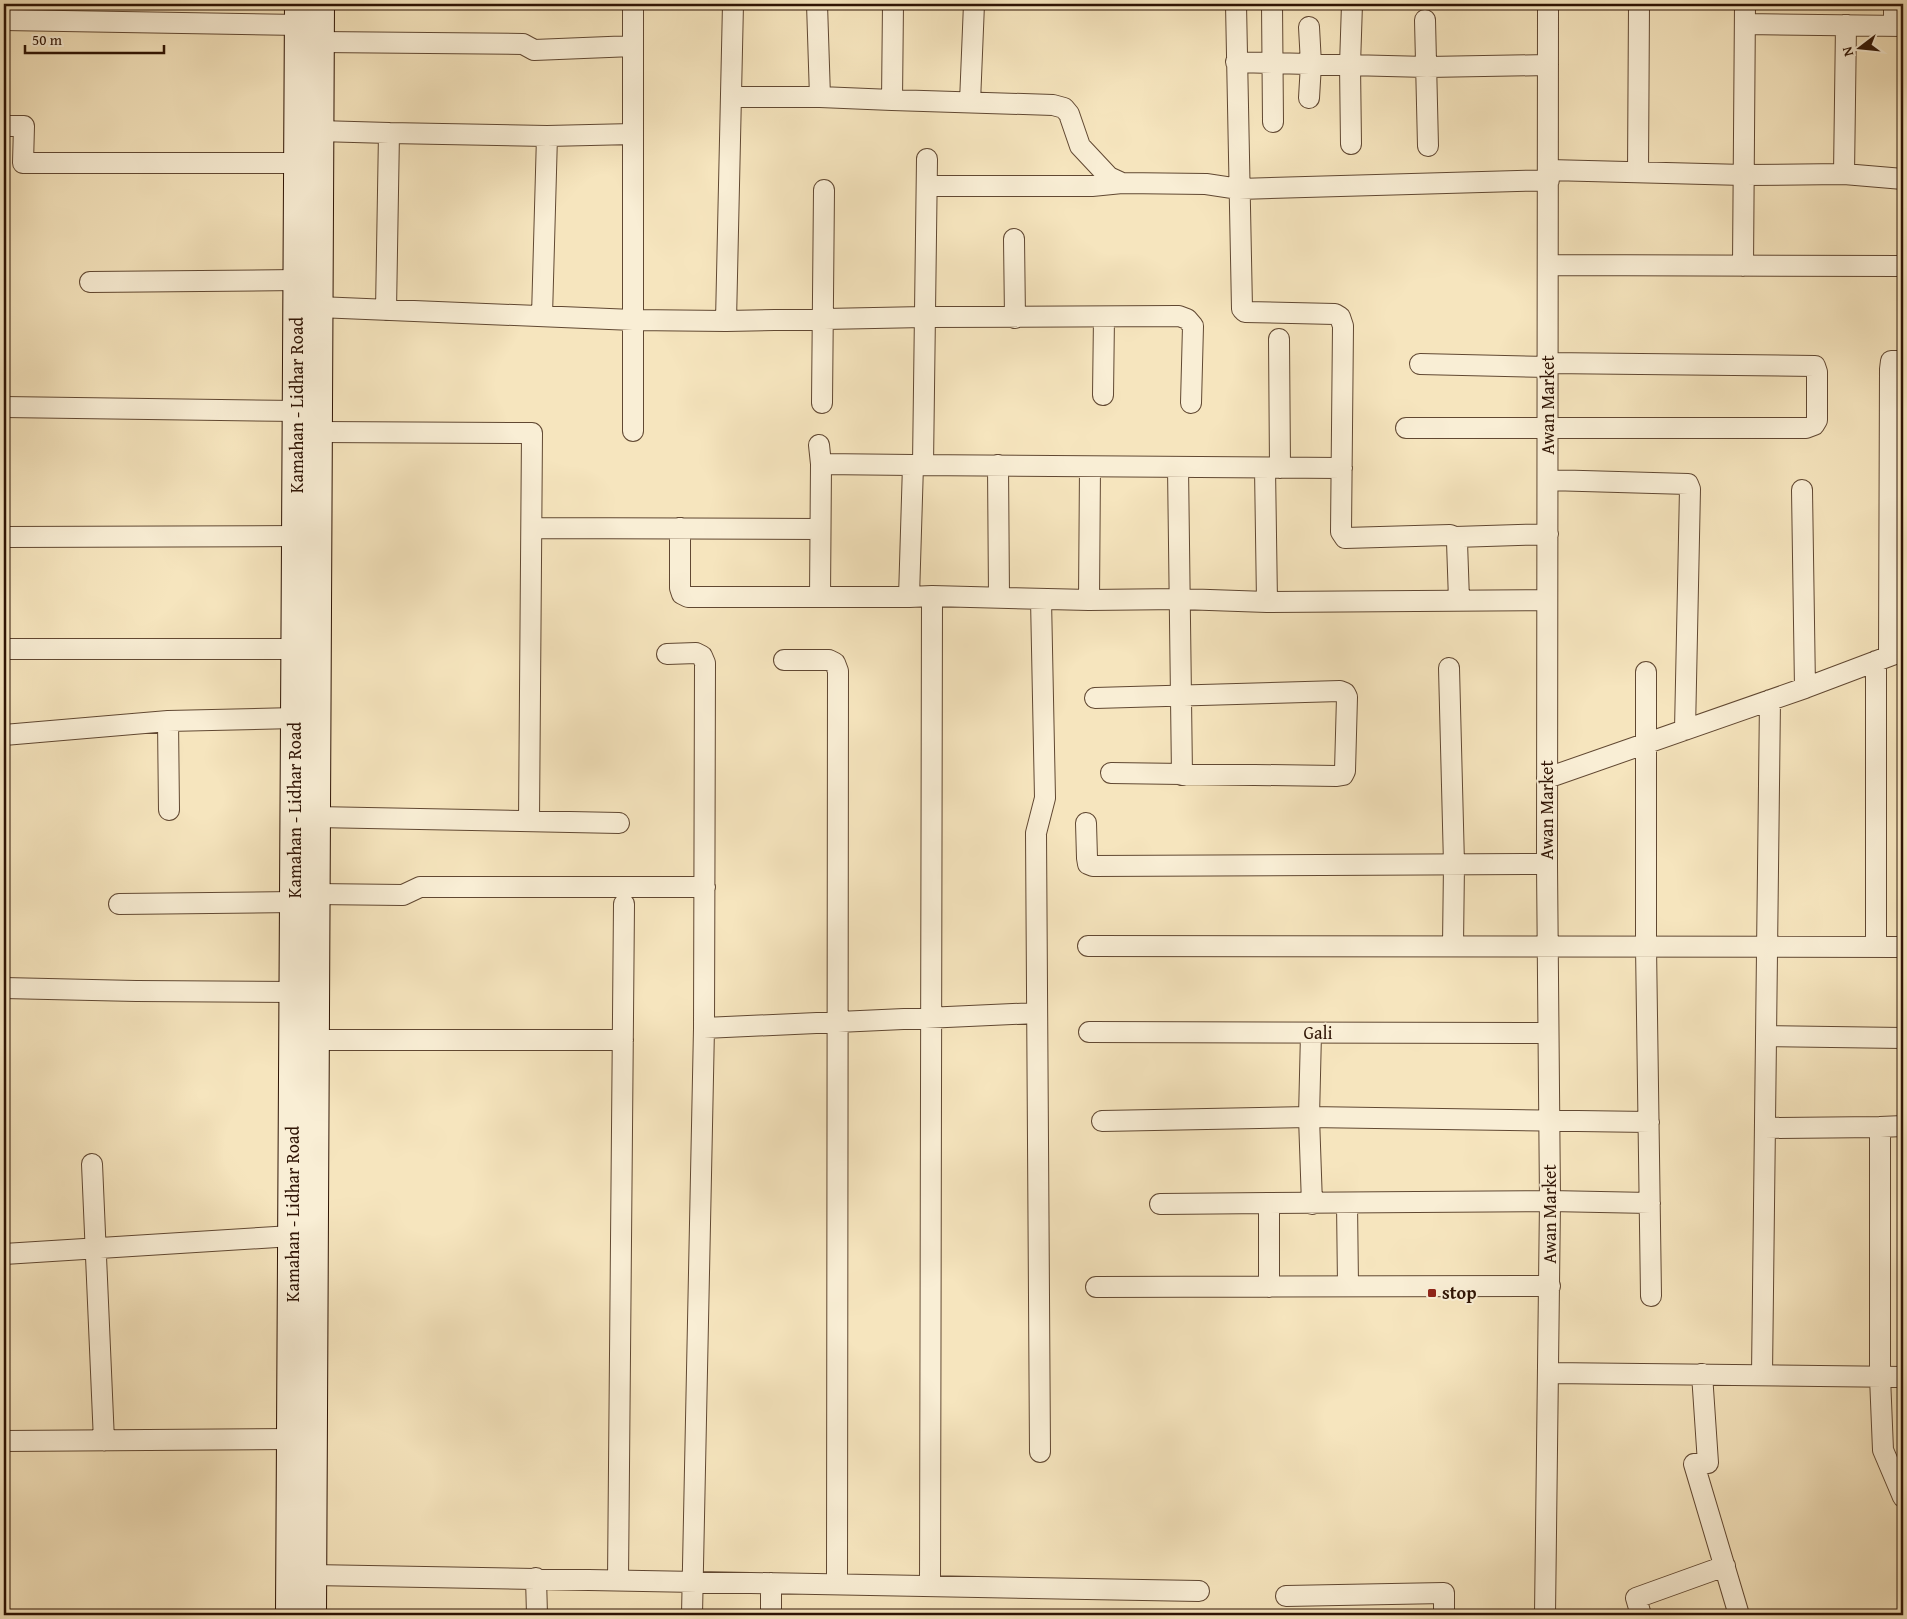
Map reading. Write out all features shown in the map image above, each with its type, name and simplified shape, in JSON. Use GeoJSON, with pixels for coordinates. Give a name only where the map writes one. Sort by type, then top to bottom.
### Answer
{"type":"FeatureCollection","features":[{"type":"Feature","properties":{"kind":"main road","name":"Kamahan - Lidhar Road"},"geometry":{"type":"LineString","coordinates":[[290,1615],[295,992],[316,817],[320,4]]}},
{"type":"Feature","properties":{"kind":"main road","name":"Kamahan - Lidhar Road"},"geometry":{"type":"LineString","coordinates":[[299,14],[295,718],[315,1040],[312,1615]]}},
{"type":"Feature","properties":{"kind":"street"},"geometry":{"type":"LineString","coordinates":[[633,4],[633,431]]}},
{"type":"Feature","properties":{"kind":"street"},"geometry":{"type":"LineString","coordinates":[[726,321],[733,4]]}},
{"type":"Feature","properties":{"kind":"street"},"geometry":{"type":"LineString","coordinates":[[817,4],[820,97]]}},
{"type":"Feature","properties":{"kind":"street"},"geometry":{"type":"LineString","coordinates":[[892,100],[893,4]]}},
{"type":"Feature","properties":{"kind":"street"},"geometry":{"type":"LineString","coordinates":[[970,102],[974,4]]}},
{"type":"Feature","properties":{"kind":"street"},"geometry":{"type":"LineString","coordinates":[[1236,4],[1242,308],[1245,312],[1335,314],[1340,317],[1343,326],[1341,532],[1346,538],[1548,534]]}},
{"type":"Feature","properties":{"kind":"street"},"geometry":{"type":"LineString","coordinates":[[1272,4],[1272,122]]}},
{"type":"Feature","properties":{"kind":"street"},"geometry":{"type":"LineString","coordinates":[[1351,144],[1350,65],[1352,4]]}},
{"type":"Feature","properties":{"kind":"street","name":"Awan Market"},"geometry":{"type":"LineString","coordinates":[[1545,1615],[1550,1286],[1547,946],[1548,4]]}},
{"type":"Feature","properties":{"kind":"street"},"geometry":{"type":"LineString","coordinates":[[1638,172],[1639,4]]}},
{"type":"Feature","properties":{"kind":"street"},"geometry":{"type":"LineString","coordinates":[[1743,266],[1746,4]]}},
{"type":"Feature","properties":{"kind":"street"},"geometry":{"type":"LineString","coordinates":[[1745,24],[1899,26],[1894,4]]}},
{"type":"Feature","properties":{"kind":"street"},"geometry":{"type":"LineString","coordinates":[[4,20],[299,14]]}},
{"type":"Feature","properties":{"kind":"street"},"geometry":{"type":"LineString","coordinates":[[1425,20],[1428,146]]}},
{"type":"Feature","properties":{"kind":"street"},"geometry":{"type":"LineString","coordinates":[[1844,174],[1846,25]]}},
{"type":"Feature","properties":{"kind":"street"},"geometry":{"type":"LineString","coordinates":[[1309,27],[1311,64],[1309,98]]}},
{"type":"Feature","properties":{"kind":"street"},"geometry":{"type":"LineString","coordinates":[[320,42],[523,44],[534,50],[633,46]]}},
{"type":"Feature","properties":{"kind":"street"},"geometry":{"type":"LineString","coordinates":[[1236,62],[1427,67],[1548,65]]}},
{"type":"Feature","properties":{"kind":"street"},"geometry":{"type":"LineString","coordinates":[[731,97],[820,97],[1053,105],[1064,108],[1069,114],[1080,146],[1109,177],[1122,183]]}},
{"type":"Feature","properties":{"kind":"street"},"geometry":{"type":"LineString","coordinates":[[4,126],[24,126],[22,163],[298,162]]}},
{"type":"Feature","properties":{"kind":"street"},"geometry":{"type":"LineString","coordinates":[[319,131],[547,136],[633,134]]}},
{"type":"Feature","properties":{"kind":"street"},"geometry":{"type":"LineString","coordinates":[[386,310],[389,133]]}},
{"type":"Feature","properties":{"kind":"street"},"geometry":{"type":"LineString","coordinates":[[542,316],[547,136]]}},
{"type":"Feature","properties":{"kind":"street"},"geometry":{"type":"LineString","coordinates":[[909,598],[918,465],[924,317],[927,159]]}},
{"type":"Feature","properties":{"kind":"street"},"geometry":{"type":"LineString","coordinates":[[927,186],[1092,186],[1122,183],[1206,184],[1239,189],[1638,172],[1744,176],[1844,174],[1903,178]]}},
{"type":"Feature","properties":{"kind":"street"},"geometry":{"type":"LineString","coordinates":[[822,403],[824,190]]}},
{"type":"Feature","properties":{"kind":"street"},"geometry":{"type":"LineString","coordinates":[[1014,239],[1015,318]]}},
{"type":"Feature","properties":{"kind":"street"},"geometry":{"type":"LineString","coordinates":[[1548,265],[1903,266]]}},
{"type":"Feature","properties":{"kind":"street"},"geometry":{"type":"LineString","coordinates":[[90,282],[297,280]]}},
{"type":"Feature","properties":{"kind":"street"},"geometry":{"type":"LineString","coordinates":[[318,307],[633,320],[726,321],[924,317],[1179,316],[1187,319],[1193,326],[1191,403]]}},
{"type":"Feature","properties":{"kind":"street"},"geometry":{"type":"LineString","coordinates":[[1103,395],[1104,317]]}},
{"type":"Feature","properties":{"kind":"street"},"geometry":{"type":"LineString","coordinates":[[1267,602],[1278,339]]}},
{"type":"Feature","properties":{"kind":"street"},"geometry":{"type":"LineString","coordinates":[[1876,946],[1889,656],[1890,369],[1891,361],[1903,361]]}},
{"type":"Feature","properties":{"kind":"street"},"geometry":{"type":"LineString","coordinates":[[1406,428],[1806,428],[1814,425],[1817,420],[1817,372],[1815,366],[1808,365],[1420,364]]}},
{"type":"Feature","properties":{"kind":"street"},"geometry":{"type":"LineString","coordinates":[[4,407],[297,411]]}},
{"type":"Feature","properties":{"kind":"street"},"geometry":{"type":"LineString","coordinates":[[318,432],[532,433],[529,821]]}},
{"type":"Feature","properties":{"kind":"street"},"geometry":{"type":"LineString","coordinates":[[820,597],[820,455],[918,465],[1342,468]]}},
{"type":"Feature","properties":{"kind":"street"},"geometry":{"type":"LineString","coordinates":[[998,465],[999,597]]}},
{"type":"Feature","properties":{"kind":"street"},"geometry":{"type":"LineString","coordinates":[[1089,600],[1090,467]]}},
{"type":"Feature","properties":{"kind":"street"},"geometry":{"type":"LineString","coordinates":[[1178,467],[1182,775]]}},
{"type":"Feature","properties":{"kind":"street"},"geometry":{"type":"LineString","coordinates":[[1548,480],[1688,484],[1690,489],[1685,730]]}},
{"type":"Feature","properties":{"kind":"street"},"geometry":{"type":"LineString","coordinates":[[1802,490],[1805,688]]}},
{"type":"Feature","properties":{"kind":"street"},"geometry":{"type":"LineString","coordinates":[[532,528],[820,529]]}},
{"type":"Feature","properties":{"kind":"street"},"geometry":{"type":"LineString","coordinates":[[680,528],[680,588],[682,594],[688,597],[909,598],[932,596],[1267,602],[1547,600]]}},
{"type":"Feature","properties":{"kind":"street"},"geometry":{"type":"LineString","coordinates":[[4,537],[296,536]]}},
{"type":"Feature","properties":{"kind":"street"},"geometry":{"type":"LineString","coordinates":[[1455,537],[1457,542],[1459,600]]}},
{"type":"Feature","properties":{"kind":"street"},"geometry":{"type":"LineString","coordinates":[[930,1586],[932,596]]}},
{"type":"Feature","properties":{"kind":"street"},"geometry":{"type":"LineString","coordinates":[[1040,1452],[1036,833],[1045,798],[1041,599]]}},
{"type":"Feature","properties":{"kind":"street"},"geometry":{"type":"LineString","coordinates":[[4,649],[295,649]]}},
{"type":"Feature","properties":{"kind":"street"},"geometry":{"type":"LineString","coordinates":[[667,654],[696,653],[702,656],[705,663],[704,1028],[692,1615]]}},
{"type":"Feature","properties":{"kind":"street"},"geometry":{"type":"LineString","coordinates":[[1547,778],[1805,688],[1889,656]]}},
{"type":"Feature","properties":{"kind":"street"},"geometry":{"type":"LineString","coordinates":[[784,660],[829,660],[835,663],[838,671],[837,1584]]}},
{"type":"Feature","properties":{"kind":"street"},"geometry":{"type":"LineString","coordinates":[[1449,668],[1454,864],[1453,945]]}},
{"type":"Feature","properties":{"kind":"street"},"geometry":{"type":"LineString","coordinates":[[1646,672],[1646,946],[1651,1296]]}},
{"type":"Feature","properties":{"kind":"street"},"geometry":{"type":"LineString","coordinates":[[1096,698],[1340,691],[1348,697],[1345,771],[1343,775],[1182,775],[1111,772]]}},
{"type":"Feature","properties":{"kind":"street"},"geometry":{"type":"LineString","coordinates":[[1762,1375],[1770,700]]}},
{"type":"Feature","properties":{"kind":"street"},"geometry":{"type":"LineString","coordinates":[[4,735],[168,721],[295,718]]}},
{"type":"Feature","properties":{"kind":"street"},"geometry":{"type":"LineString","coordinates":[[168,721],[169,810]]}},
{"type":"Feature","properties":{"kind":"street"},"geometry":{"type":"LineString","coordinates":[[316,817],[619,823]]}},
{"type":"Feature","properties":{"kind":"street"},"geometry":{"type":"LineString","coordinates":[[1086,823],[1087,858],[1088,864],[1093,866],[1547,864]]}},
{"type":"Feature","properties":{"kind":"street"},"geometry":{"type":"LineString","coordinates":[[119,904],[403,895],[420,887],[705,887]]}},
{"type":"Feature","properties":{"kind":"street"},"geometry":{"type":"LineString","coordinates":[[618,1580],[624,904]]}},
{"type":"Feature","properties":{"kind":"street"},"geometry":{"type":"LineString","coordinates":[[1088,946],[1903,947]]}},
{"type":"Feature","properties":{"kind":"street"},"geometry":{"type":"LineString","coordinates":[[4,988],[295,992]]}},
{"type":"Feature","properties":{"kind":"street"},"geometry":{"type":"LineString","coordinates":[[704,1028],[1037,1013]]}},
{"type":"Feature","properties":{"kind":"street","name":"Gali"},"geometry":{"type":"LineString","coordinates":[[1089,1032],[1548,1033]]}},
{"type":"Feature","properties":{"kind":"street"},"geometry":{"type":"LineString","coordinates":[[1311,1033],[1309,1117],[1312,1204]]}},
{"type":"Feature","properties":{"kind":"street"},"geometry":{"type":"LineString","coordinates":[[1767,1036],[1903,1038]]}},
{"type":"Feature","properties":{"kind":"street"},"geometry":{"type":"LineString","coordinates":[[315,1040],[623,1040]]}},
{"type":"Feature","properties":{"kind":"street"},"geometry":{"type":"LineString","coordinates":[[1102,1121],[1309,1117],[1649,1122]]}},
{"type":"Feature","properties":{"kind":"street"},"geometry":{"type":"LineString","coordinates":[[1765,1128],[1903,1126]]}},
{"type":"Feature","properties":{"kind":"street"},"geometry":{"type":"LineString","coordinates":[[1880,1127],[1880,1377],[1883,1450],[1903,1497]]}},
{"type":"Feature","properties":{"kind":"street"},"geometry":{"type":"LineString","coordinates":[[92,1164],[104,1441]]}},
{"type":"Feature","properties":{"kind":"street"},"geometry":{"type":"LineString","coordinates":[[1160,1204],[1550,1201],[1650,1203]]}},
{"type":"Feature","properties":{"kind":"street"},"geometry":{"type":"LineString","coordinates":[[1269,1203],[1269,1287]]}},
{"type":"Feature","properties":{"kind":"street"},"geometry":{"type":"LineString","coordinates":[[1347,1203],[1348,1286]]}},
{"type":"Feature","properties":{"kind":"street"},"geometry":{"type":"LineString","coordinates":[[4,1254],[292,1236]]}},
{"type":"Feature","properties":{"kind":"street"},"geometry":{"type":"LineString","coordinates":[[1096,1287],[1550,1286]]}},
{"type":"Feature","properties":{"kind":"street"},"geometry":{"type":"LineString","coordinates":[[1549,1373],[1903,1377]]}},
{"type":"Feature","properties":{"kind":"street"},"geometry":{"type":"LineString","coordinates":[[1702,1374],[1708,1463],[1694,1464],[1726,1566],[1739,1615]]}},
{"type":"Feature","properties":{"kind":"street"},"geometry":{"type":"LineString","coordinates":[[4,1441],[291,1439]]}},
{"type":"Feature","properties":{"kind":"street"},"geometry":{"type":"LineString","coordinates":[[1641,1615],[1636,1598],[1726,1566]]}},
{"type":"Feature","properties":{"kind":"street"},"geometry":{"type":"LineString","coordinates":[[312,1574],[1199,1591]]}},
{"type":"Feature","properties":{"kind":"street"},"geometry":{"type":"LineString","coordinates":[[536,1578],[536,1615]]}},
{"type":"Feature","properties":{"kind":"street"},"geometry":{"type":"LineString","coordinates":[[771,1583],[771,1615]]}},
{"type":"Feature","properties":{"kind":"street"},"geometry":{"type":"LineString","coordinates":[[1286,1596],[1444,1593],[1444,1615]]}},
{"type":"Feature","properties":{"kind":"place","name":"stop"},"geometry":{"type":"Point","coordinates":[1432,1293]}}]}
